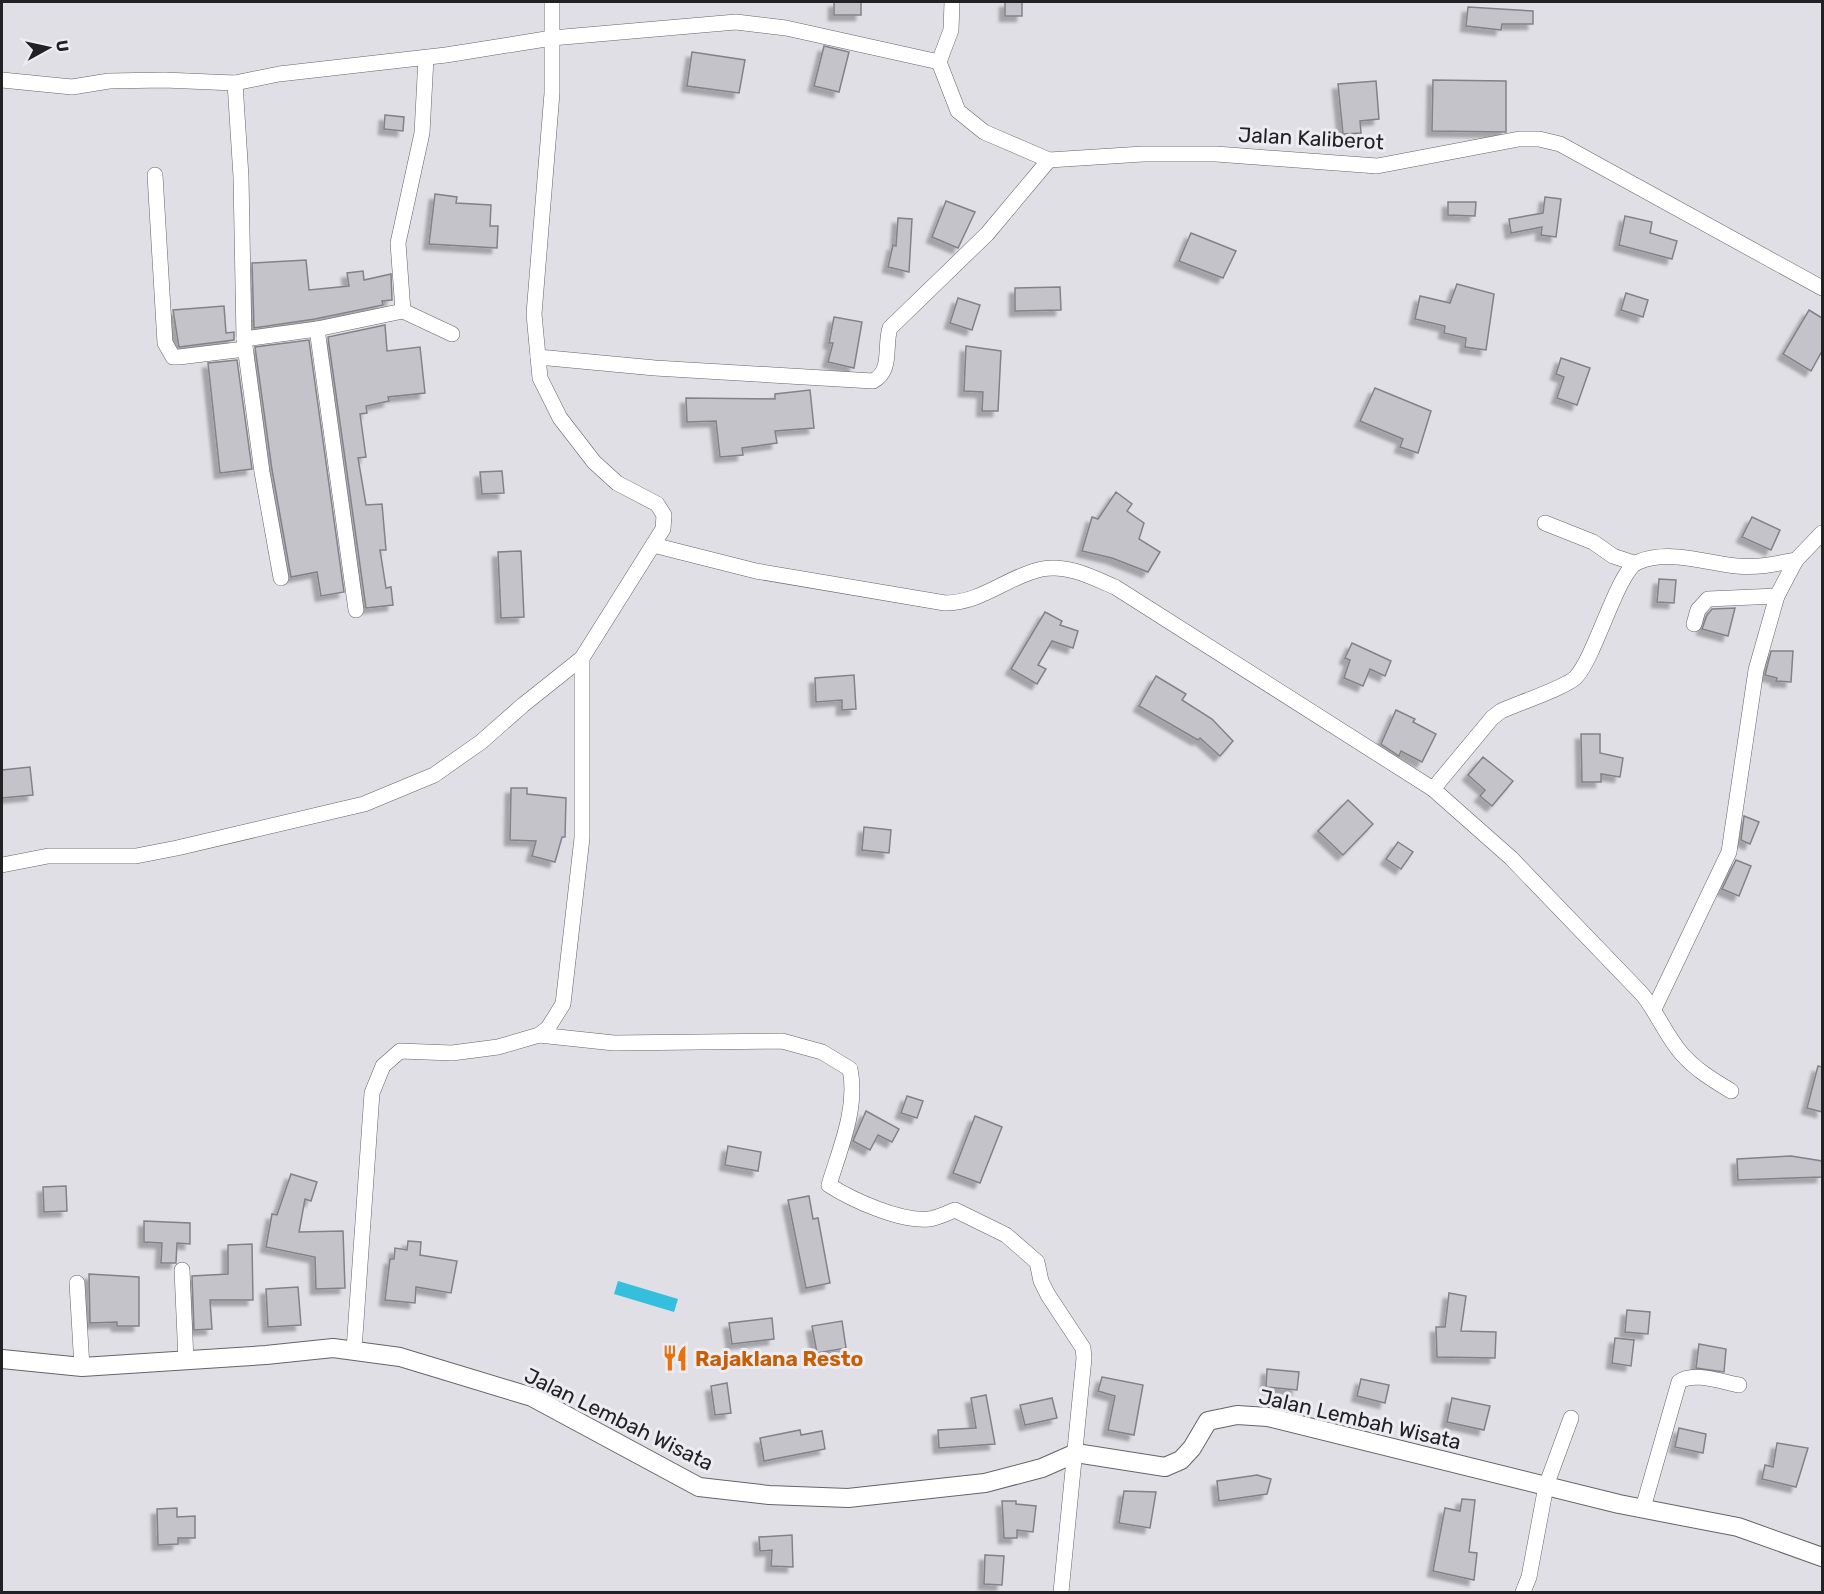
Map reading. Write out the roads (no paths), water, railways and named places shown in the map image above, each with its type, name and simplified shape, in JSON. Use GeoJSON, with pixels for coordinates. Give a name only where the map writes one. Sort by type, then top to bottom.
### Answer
{"type":"FeatureCollection","features":[{"type":"Feature","properties":{"kind":"street"},"geometry":{"type":"LineString","coordinates":[[2,865],[48,856],[136,856],[364,804],[434,775],[481,742],[582,658],[663,529],[664,515],[649,498],[617,483],[594,462],[560,418],[540,378],[534,314],[552,93],[552,2]]}},
{"type":"Feature","properties":{"kind":"street"},"geometry":{"type":"LineString","coordinates":[[2,80],[72,87],[120,81],[235,83],[279,74],[426,58],[552,38],[736,22],[786,28],[939,62],[951,30],[952,2]]}},
{"type":"Feature","properties":{"kind":"street"},"geometry":{"type":"LineString","coordinates":[[403,311],[398,243],[422,133],[426,58]]}},
{"type":"Feature","properties":{"kind":"street","name":"Jalan Kaliberot"},"geometry":{"type":"LineString","coordinates":[[939,62],[958,111],[984,132],[1049,160],[1143,154],[1216,154],[1377,166],[1407,162],[1476,146],[1539,139],[1560,144],[1822,288]]}},
{"type":"Feature","properties":{"kind":"street"},"geometry":{"type":"LineString","coordinates":[[235,83],[241,177],[245,344],[281,578]]}},
{"type":"Feature","properties":{"kind":"street"},"geometry":{"type":"LineString","coordinates":[[538,357],[655,368],[873,381],[881,378],[885,370],[886,338],[890,328],[987,234],[1049,160]]}},
{"type":"Feature","properties":{"kind":"street"},"geometry":{"type":"LineString","coordinates":[[155,175],[165,344],[173,357],[403,311],[452,334]]}},
{"type":"Feature","properties":{"kind":"street"},"geometry":{"type":"LineString","coordinates":[[317,329],[356,610]]}},
{"type":"Feature","properties":{"kind":"street"},"geometry":{"type":"LineString","coordinates":[[1545,523],[1593,542],[1613,556],[1634,563],[1671,556],[1762,567],[1796,560]]}},
{"type":"Feature","properties":{"kind":"street"},"geometry":{"type":"LineString","coordinates":[[1654,1009],[1728,852],[1756,670],[1777,596],[1796,560],[1822,533]]}},
{"type":"Feature","properties":{"kind":"street"},"geometry":{"type":"LineString","coordinates":[[653,545],[756,571],[945,603],[961,603],[1042,569],[1062,569],[1085,574],[1115,587],[1433,789],[1510,858],[1654,1009],[1681,1053],[1700,1072],[1731,1091]]}},
{"type":"Feature","properties":{"kind":"street"},"geometry":{"type":"LineString","coordinates":[[1433,789],[1492,718],[1508,708],[1575,679],[1592,654],[1625,577],[1634,563]]}},
{"type":"Feature","properties":{"kind":"street"},"geometry":{"type":"LineString","coordinates":[[1694,624],[1698,610],[1707,599],[1777,596]]}},
{"type":"Feature","properties":{"kind":"street"},"geometry":{"type":"LineString","coordinates":[[354,1350],[372,1093],[383,1066],[400,1051],[452,1053],[498,1047],[539,1035],[548,1028],[563,1004],[582,838],[582,658]]}},
{"type":"Feature","properties":{"kind":"street"},"geometry":{"type":"LineString","coordinates":[[539,1035],[614,1043],[782,1041],[822,1052],[850,1069],[855,1089],[829,1185],[857,1203],[917,1219],[930,1219],[955,1210],[1006,1235],[1037,1262],[1047,1295],[1083,1348],[1084,1358],[1077,1453],[1061,1593]]}},
{"type":"Feature","properties":{"kind":"street"},"geometry":{"type":"LineString","coordinates":[[182,1270],[186,1360]]}},
{"type":"Feature","properties":{"kind":"street"},"geometry":{"type":"LineString","coordinates":[[77,1283],[82,1367]]}},
{"type":"Feature","properties":{"kind":"street","name":"Jalan Lembah Wisata"},"geometry":{"type":"LineString","coordinates":[[2,1359],[82,1367],[333,1347],[409,1359],[532,1397],[699,1487],[769,1495],[848,1498],[985,1483],[1042,1468],[1077,1453],[1165,1467],[1180,1461],[1192,1448],[1208,1421],[1238,1415],[1268,1418],[1546,1486],[1738,1527],[1822,1557]]}},
{"type":"Feature","properties":{"kind":"street"},"geometry":{"type":"LineString","coordinates":[[1643,1508],[1679,1382],[1685,1377],[1693,1377],[1739,1385]]}},
{"type":"Feature","properties":{"kind":"street"},"geometry":{"type":"LineString","coordinates":[[1523,1593],[1529,1576],[1546,1486],[1571,1418]]}},
{"type":"Feature","properties":{"kind":"water"},"geometry":{"type":"Polygon","coordinates":[[[618,1281],[678,1299],[674,1312],[614,1294],[618,1281]]]}},
{"type":"Feature","properties":{"kind":"place","name":"Rajaklana Resto"},"geometry":{"type":"Point","coordinates":[675,1358]}}]}
